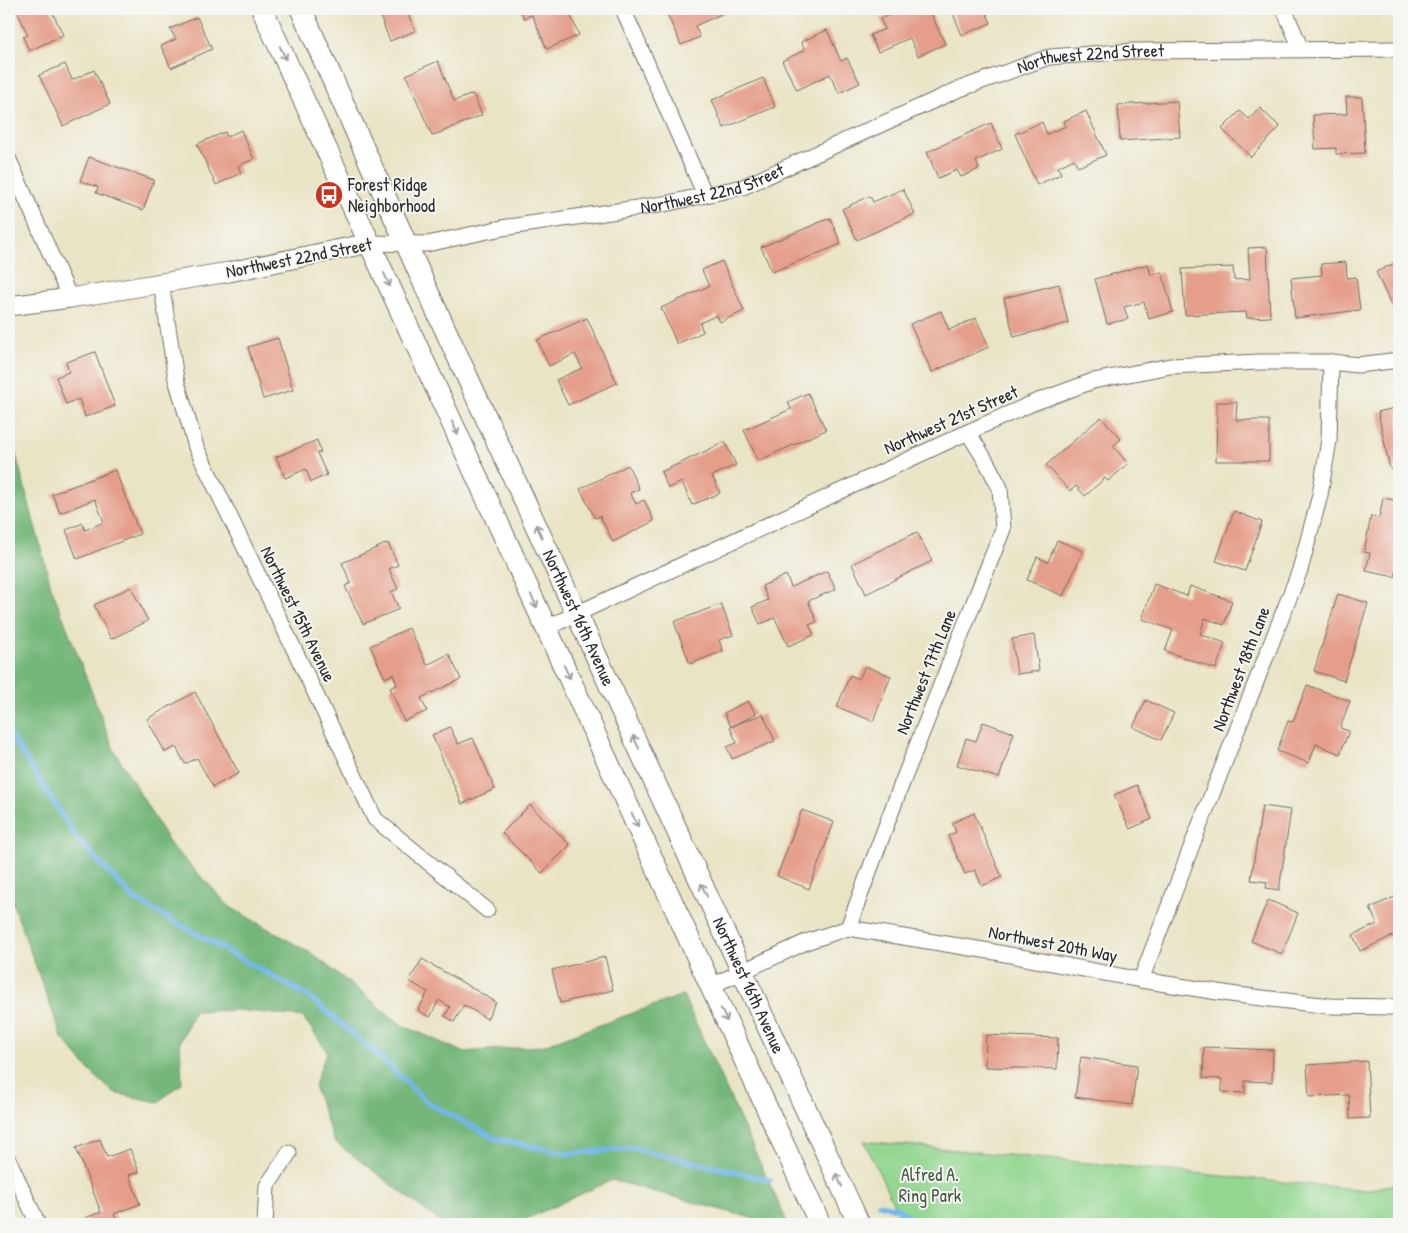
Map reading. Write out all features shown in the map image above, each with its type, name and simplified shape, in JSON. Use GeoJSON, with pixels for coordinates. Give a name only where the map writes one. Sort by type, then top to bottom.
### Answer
{"type":"FeatureCollection","features":[{"type":"Feature","properties":{"kind":"main road","name":"Northwest 16th Avenue"},"geometry":{"type":"LineString","coordinates":[[262,9],[820,1224]]}},
{"type":"Feature","properties":{"kind":"main road","name":"Northwest 16th Avenue"},"geometry":{"type":"LineString","coordinates":[[300,9],[406,244],[859,1224]]}},
{"type":"Feature","properties":{"kind":"street"},"geometry":{"type":"LineString","coordinates":[[623,9],[705,195]]}},
{"type":"Feature","properties":{"kind":"street"},"geometry":{"type":"LineString","coordinates":[[1284,9],[1301,49]]}},
{"type":"Feature","properties":{"kind":"street","name":"Northwest 22nd Street"},"geometry":{"type":"LineString","coordinates":[[9,306],[229,272],[370,243],[427,244],[502,228],[664,204],[744,187],[957,90],[1049,57],[1134,51],[1399,49]]}},
{"type":"Feature","properties":{"kind":"street"},"geometry":{"type":"LineString","coordinates":[[9,160],[70,298]]}},
{"type":"Feature","properties":{"kind":"street","name":"Northwest 15th Avenue"},"geometry":{"type":"LineString","coordinates":[[161,282],[176,379],[196,447],[375,819],[487,910]]}},
{"type":"Feature","properties":{"kind":"street","name":"Northwest 21st Street"},"geometry":{"type":"LineString","coordinates":[[546,628],[968,432],[1033,403],[1094,381],[1170,366],[1260,362],[1331,362],[1358,365],[1399,360]]}},
{"type":"Feature","properties":{"kind":"street","name":"Northwest 18th Lane"},"geometry":{"type":"LineString","coordinates":[[1141,980],[1300,570],[1320,495],[1329,440],[1331,362]]}},
{"type":"Feature","properties":{"kind":"street","name":"Northwest 17th Lane"},"geometry":{"type":"LineString","coordinates":[[848,928],[902,783],[1003,529],[1000,488],[968,432]]}},
{"type":"Feature","properties":{"kind":"street","name":"Northwest 20th Way"},"geometry":{"type":"LineString","coordinates":[[711,986],[806,942],[848,928],[989,951],[1141,980],[1237,995],[1330,1006],[1399,1006]]}},
{"type":"Feature","properties":{"kind":"street"},"geometry":{"type":"LineString","coordinates":[[265,1224],[267,1186],[289,1153]]}},
{"type":"Feature","properties":{"kind":"street"},"geometry":{"type":"LineString","coordinates":[[9,1161],[38,1224]]}},
{"type":"Feature","properties":{"kind":"green space"},"geometry":{"type":"Polygon","coordinates":[[[9,407],[16,455],[51,586],[114,750],[170,844],[230,907],[314,955],[402,1025],[463,1052],[541,1046],[683,995],[788,1224],[773,1224],[612,1180],[515,1224],[443,1224],[334,1141],[314,1086],[327,1051],[303,1017],[237,1010],[194,1011],[180,1042],[182,1083],[158,1102],[114,1093],[90,1071],[62,1038],[9,893],[9,407]]]}},
{"type":"Feature","properties":{"kind":"green space","name":"Alfred A. Ring Park"},"geometry":{"type":"Polygon","coordinates":[[[864,1141],[1366,1190],[1399,1183],[1399,1224],[903,1224],[864,1141]]]}},
{"type":"Feature","properties":{"kind":"building"},"geometry":{"type":"Polygon","coordinates":[[[16,9],[51,9],[63,35],[29,51],[23,37],[28,35],[16,9]]]}},
{"type":"Feature","properties":{"kind":"building"},"geometry":{"type":"Polygon","coordinates":[[[377,9],[406,9],[415,31],[390,41],[377,9]]]}},
{"type":"Feature","properties":{"kind":"building"},"geometry":{"type":"Polygon","coordinates":[[[520,9],[568,9],[579,35],[547,49],[532,15],[524,18],[520,9]]]}},
{"type":"Feature","properties":{"kind":"building"},"geometry":{"type":"Polygon","coordinates":[[[665,9],[732,9],[695,26],[700,37],[681,45],[665,9]]]}},
{"type":"Feature","properties":{"kind":"building"},"geometry":{"type":"Polygon","coordinates":[[[902,9],[929,9],[945,44],[918,56],[910,38],[878,52],[870,35],[885,29],[880,19],[902,9]]]}},
{"type":"Feature","properties":{"kind":"building"},"geometry":{"type":"Polygon","coordinates":[[[951,9],[985,9],[991,23],[962,35],[951,9]]]}},
{"type":"Feature","properties":{"kind":"building"},"geometry":{"type":"Polygon","coordinates":[[[197,17],[212,49],[171,68],[161,46],[176,39],[170,29],[197,17]]]}},
{"type":"Feature","properties":{"kind":"building"},"geometry":{"type":"Polygon","coordinates":[[[827,30],[841,61],[847,58],[860,83],[839,93],[830,74],[797,90],[782,61],[805,50],[801,42],[827,30]]]}},
{"type":"Feature","properties":{"kind":"building"},"geometry":{"type":"Polygon","coordinates":[[[438,61],[454,101],[473,94],[482,115],[432,136],[406,75],[438,61]]]}},
{"type":"Feature","properties":{"kind":"building"},"geometry":{"type":"Polygon","coordinates":[[[65,64],[72,80],[94,70],[110,104],[63,126],[39,75],[65,64]]]}},
{"type":"Feature","properties":{"kind":"building"},"geometry":{"type":"Polygon","coordinates":[[[763,78],[775,107],[724,128],[712,100],[763,78]]]}},
{"type":"Feature","properties":{"kind":"building"},"geometry":{"type":"Polygon","coordinates":[[[1346,97],[1362,97],[1365,153],[1336,154],[1336,148],[1315,149],[1313,115],[1347,114],[1346,97]]]}},
{"type":"Feature","properties":{"kind":"building"},"geometry":{"type":"Polygon","coordinates":[[[1177,101],[1180,137],[1120,141],[1118,105],[1177,101]]]}},
{"type":"Feature","properties":{"kind":"building"},"geometry":{"type":"Polygon","coordinates":[[[1260,108],[1280,127],[1251,157],[1222,129],[1240,111],[1249,119],[1260,108]]]}},
{"type":"Feature","properties":{"kind":"building"},"geometry":{"type":"Polygon","coordinates":[[[1086,111],[1106,155],[1078,167],[1074,159],[1058,167],[1061,174],[1037,185],[1015,134],[1042,122],[1047,134],[1066,126],[1064,121],[1086,111]]]}},
{"type":"Feature","properties":{"kind":"building"},"geometry":{"type":"Polygon","coordinates":[[[991,123],[1002,149],[976,161],[979,169],[961,177],[957,170],[938,178],[927,152],[991,123]]]}},
{"type":"Feature","properties":{"kind":"building"},"geometry":{"type":"Polygon","coordinates":[[[241,130],[254,159],[238,166],[241,173],[216,185],[197,144],[225,132],[227,137],[241,130]]]}},
{"type":"Feature","properties":{"kind":"building"},"geometry":{"type":"Polygon","coordinates":[[[89,157],[154,180],[143,210],[96,193],[98,187],[80,181],[89,157]]]}},
{"type":"Feature","properties":{"kind":"building"},"geometry":{"type":"Polygon","coordinates":[[[903,189],[915,214],[857,240],[842,209],[870,196],[873,202],[903,189]]]}},
{"type":"Feature","properties":{"kind":"building"},"geometry":{"type":"Polygon","coordinates":[[[830,218],[841,244],[772,272],[761,247],[830,218]]]}},
{"type":"Feature","properties":{"kind":"building"},"geometry":{"type":"Polygon","coordinates":[[[1267,247],[1270,317],[1247,318],[1246,312],[1185,315],[1182,269],[1233,267],[1234,280],[1250,279],[1248,248],[1267,247]]]}},
{"type":"Feature","properties":{"kind":"building"},"geometry":{"type":"Polygon","coordinates":[[[722,261],[744,311],[720,322],[717,315],[700,323],[703,332],[677,344],[661,308],[709,286],[702,270],[722,261]]]}},
{"type":"Feature","properties":{"kind":"building"},"geometry":{"type":"Polygon","coordinates":[[[1399,261],[1399,304],[1392,307],[1376,272],[1399,261]]]}},
{"type":"Feature","properties":{"kind":"building"},"geometry":{"type":"Polygon","coordinates":[[[1346,262],[1347,278],[1356,277],[1360,310],[1295,318],[1291,278],[1322,275],[1321,264],[1346,262]]]}},
{"type":"Feature","properties":{"kind":"building"},"geometry":{"type":"Polygon","coordinates":[[[1148,264],[1151,275],[1162,272],[1173,312],[1149,319],[1144,302],[1124,307],[1128,319],[1107,324],[1095,279],[1148,264]]]}},
{"type":"Feature","properties":{"kind":"building"},"geometry":{"type":"Polygon","coordinates":[[[1059,284],[1068,323],[1014,337],[1004,298],[1059,284]]]}},
{"type":"Feature","properties":{"kind":"building"},"geometry":{"type":"Polygon","coordinates":[[[941,311],[949,330],[976,318],[989,347],[932,372],[910,324],[941,311]]]}},
{"type":"Feature","properties":{"kind":"building"},"geometry":{"type":"Polygon","coordinates":[[[587,318],[617,383],[568,405],[556,380],[582,368],[575,354],[549,366],[537,340],[587,318]]]}},
{"type":"Feature","properties":{"kind":"building"},"geometry":{"type":"Polygon","coordinates":[[[278,338],[293,390],[263,399],[248,347],[278,338]]]}},
{"type":"Feature","properties":{"kind":"building"},"geometry":{"type":"Polygon","coordinates":[[[95,352],[115,406],[85,417],[79,399],[66,404],[56,377],[69,372],[66,362],[95,352]]]}},
{"type":"Feature","properties":{"kind":"building"},"geometry":{"type":"Polygon","coordinates":[[[808,393],[826,430],[758,461],[744,430],[791,409],[788,402],[808,393]]]}},
{"type":"Feature","properties":{"kind":"building"},"geometry":{"type":"Polygon","coordinates":[[[1217,402],[1237,402],[1236,420],[1269,420],[1269,461],[1216,461],[1217,402]]]}},
{"type":"Feature","properties":{"kind":"building"},"geometry":{"type":"Polygon","coordinates":[[[1399,407],[1399,467],[1390,469],[1378,412],[1399,407]]]}},
{"type":"Feature","properties":{"kind":"building"},"geometry":{"type":"Polygon","coordinates":[[[1101,417],[1121,439],[1113,446],[1128,464],[1108,481],[1105,478],[1085,496],[1076,486],[1070,491],[1046,465],[1101,417]]]}},
{"type":"Feature","properties":{"kind":"building"},"geometry":{"type":"Polygon","coordinates":[[[317,440],[321,452],[317,453],[327,475],[311,482],[306,469],[285,478],[276,457],[317,440]]]}},
{"type":"Feature","properties":{"kind":"building"},"geometry":{"type":"Polygon","coordinates":[[[725,442],[736,465],[712,476],[720,493],[692,505],[682,482],[668,488],[661,472],[725,442]]]}},
{"type":"Feature","properties":{"kind":"building"},"geometry":{"type":"Polygon","coordinates":[[[628,465],[639,489],[630,493],[636,504],[644,500],[654,521],[613,542],[600,516],[595,518],[580,489],[628,465]]]}},
{"type":"Feature","properties":{"kind":"building"},"geometry":{"type":"Polygon","coordinates":[[[115,470],[140,534],[77,559],[66,530],[83,523],[85,530],[104,522],[95,499],[60,513],[52,494],[115,470]]]}},
{"type":"Feature","properties":{"kind":"building"},"geometry":{"type":"Polygon","coordinates":[[[1383,498],[1399,501],[1399,558],[1395,577],[1366,571],[1370,553],[1364,552],[1371,516],[1379,518],[1383,498]]]}},
{"type":"Feature","properties":{"kind":"building"},"geometry":{"type":"Polygon","coordinates":[[[1234,511],[1262,522],[1245,571],[1216,561],[1234,511]]]}},
{"type":"Feature","properties":{"kind":"building"},"geometry":{"type":"Polygon","coordinates":[[[917,532],[932,561],[866,594],[852,564],[917,532]]]}},
{"type":"Feature","properties":{"kind":"building"},"geometry":{"type":"Polygon","coordinates":[[[1057,540],[1083,551],[1063,596],[1027,580],[1037,557],[1048,562],[1057,540]]]}},
{"type":"Feature","properties":{"kind":"building"},"geometry":{"type":"Polygon","coordinates":[[[388,543],[398,565],[389,569],[398,589],[391,592],[399,609],[363,624],[345,586],[351,583],[342,563],[388,543]]]}},
{"type":"Feature","properties":{"kind":"building"},"geometry":{"type":"Polygon","coordinates":[[[827,571],[836,589],[808,601],[817,622],[809,625],[814,635],[788,646],[775,618],[760,624],[752,607],[768,600],[762,586],[786,575],[791,587],[827,571]]]}},
{"type":"Feature","properties":{"kind":"building"},"geometry":{"type":"Polygon","coordinates":[[[1154,584],[1187,596],[1190,586],[1232,601],[1224,625],[1205,618],[1200,634],[1225,643],[1216,669],[1165,651],[1173,630],[1142,619],[1154,584]]]}},
{"type":"Feature","properties":{"kind":"building"},"geometry":{"type":"Polygon","coordinates":[[[131,587],[148,621],[111,639],[94,605],[131,587]]]}},
{"type":"Feature","properties":{"kind":"building"},"geometry":{"type":"Polygon","coordinates":[[[1338,594],[1368,603],[1344,681],[1314,671],[1338,594]]]}},
{"type":"Feature","properties":{"kind":"building"},"geometry":{"type":"Polygon","coordinates":[[[721,604],[733,635],[719,640],[723,651],[690,664],[674,622],[721,604]]]}},
{"type":"Feature","properties":{"kind":"building"},"geometry":{"type":"Polygon","coordinates":[[[409,628],[427,665],[449,654],[461,679],[421,698],[427,711],[404,721],[390,688],[397,685],[393,674],[385,678],[370,646],[409,628]]]}},
{"type":"Feature","properties":{"kind":"building"},"geometry":{"type":"Polygon","coordinates":[[[1034,635],[1039,671],[1017,674],[1012,639],[1034,635]]]}},
{"type":"Feature","properties":{"kind":"building"},"geometry":{"type":"Polygon","coordinates":[[[865,666],[891,676],[873,721],[837,707],[850,675],[859,679],[865,666]]]}},
{"type":"Feature","properties":{"kind":"building"},"geometry":{"type":"Polygon","coordinates":[[[1307,685],[1350,701],[1340,728],[1349,731],[1340,754],[1316,744],[1309,763],[1277,751],[1288,721],[1293,722],[1307,685]]]}},
{"type":"Feature","properties":{"kind":"building"},"geometry":{"type":"Polygon","coordinates":[[[195,692],[239,773],[213,787],[197,758],[185,764],[176,747],[165,752],[147,719],[195,692]]]}},
{"type":"Feature","properties":{"kind":"building"},"geometry":{"type":"Polygon","coordinates":[[[1146,700],[1174,713],[1161,740],[1133,727],[1146,700]]]}},
{"type":"Feature","properties":{"kind":"building"},"geometry":{"type":"Polygon","coordinates":[[[748,701],[756,714],[731,727],[724,713],[748,701]]]}},
{"type":"Feature","properties":{"kind":"building"},"geometry":{"type":"Polygon","coordinates":[[[763,714],[775,741],[732,759],[727,747],[737,743],[730,727],[763,714]]]}},
{"type":"Feature","properties":{"kind":"building"},"geometry":{"type":"Polygon","coordinates":[[[983,722],[1014,733],[999,778],[957,765],[966,738],[976,741],[983,722]]]}},
{"type":"Feature","properties":{"kind":"building"},"geometry":{"type":"Polygon","coordinates":[[[450,727],[458,744],[473,738],[495,789],[462,804],[432,735],[450,727]]]}},
{"type":"Feature","properties":{"kind":"building"},"geometry":{"type":"Polygon","coordinates":[[[1137,785],[1152,819],[1130,829],[1114,795],[1137,785]]]}},
{"type":"Feature","properties":{"kind":"building"},"geometry":{"type":"Polygon","coordinates":[[[530,805],[570,845],[542,873],[502,833],[530,805]]]}},
{"type":"Feature","properties":{"kind":"building"},"geometry":{"type":"Polygon","coordinates":[[[1262,806],[1291,810],[1279,890],[1266,888],[1267,882],[1251,880],[1262,806]]]}},
{"type":"Feature","properties":{"kind":"building"},"geometry":{"type":"Polygon","coordinates":[[[802,810],[834,822],[809,889],[777,876],[802,810]]]}},
{"type":"Feature","properties":{"kind":"building"},"geometry":{"type":"Polygon","coordinates":[[[974,813],[1002,877],[982,886],[975,870],[965,874],[948,836],[956,832],[952,823],[974,813]]]}},
{"type":"Feature","properties":{"kind":"building"},"geometry":{"type":"Polygon","coordinates":[[[1399,895],[1399,933],[1360,951],[1353,935],[1377,924],[1370,908],[1399,895]]]}},
{"type":"Feature","properties":{"kind":"building"},"geometry":{"type":"Polygon","coordinates":[[[1268,900],[1298,913],[1282,954],[1251,941],[1268,900]]]}},
{"type":"Feature","properties":{"kind":"building"},"geometry":{"type":"Polygon","coordinates":[[[605,957],[613,990],[560,1003],[552,970],[605,957]]]}},
{"type":"Feature","properties":{"kind":"building"},"geometry":{"type":"Polygon","coordinates":[[[422,959],[496,1002],[487,1019],[464,1005],[454,1022],[445,1016],[450,1007],[439,1000],[430,1017],[418,1010],[428,992],[409,981],[422,959]]]}},
{"type":"Feature","properties":{"kind":"building"},"geometry":{"type":"Polygon","coordinates":[[[986,1035],[1058,1038],[1057,1069],[985,1067],[986,1035]]]}},
{"type":"Feature","properties":{"kind":"building"},"geometry":{"type":"Polygon","coordinates":[[[1204,1047],[1273,1050],[1272,1082],[1245,1081],[1245,1093],[1222,1092],[1222,1079],[1203,1078],[1204,1047]]]}},
{"type":"Feature","properties":{"kind":"building"},"geometry":{"type":"Polygon","coordinates":[[[1081,1057],[1137,1065],[1132,1105],[1075,1097],[1081,1057]]]}},
{"type":"Feature","properties":{"kind":"building"},"geometry":{"type":"Polygon","coordinates":[[[1367,1061],[1370,1118],[1350,1119],[1349,1095],[1309,1097],[1307,1065],[1367,1061]]]}},
{"type":"Feature","properties":{"kind":"building"},"geometry":{"type":"Polygon","coordinates":[[[100,1139],[107,1157],[130,1149],[139,1172],[129,1175],[140,1204],[114,1214],[118,1224],[88,1224],[85,1218],[101,1212],[76,1148],[100,1139]]]}},
{"type":"Feature","properties":{"kind":"waterway"},"geometry":{"type":"LineString","coordinates":[[9,733],[76,837],[134,899],[308,996],[379,1056],[428,1103],[496,1139],[569,1154],[633,1148],[770,1180]]}},
{"type":"Feature","properties":{"kind":"waterway"},"geometry":{"type":"LineString","coordinates":[[879,1204],[896,1208],[921,1224]]}},
{"type":"Feature","properties":{"kind":"place","name":"Forest Ridge Neighborhood"},"geometry":{"type":"Point","coordinates":[329,195]}}]}
